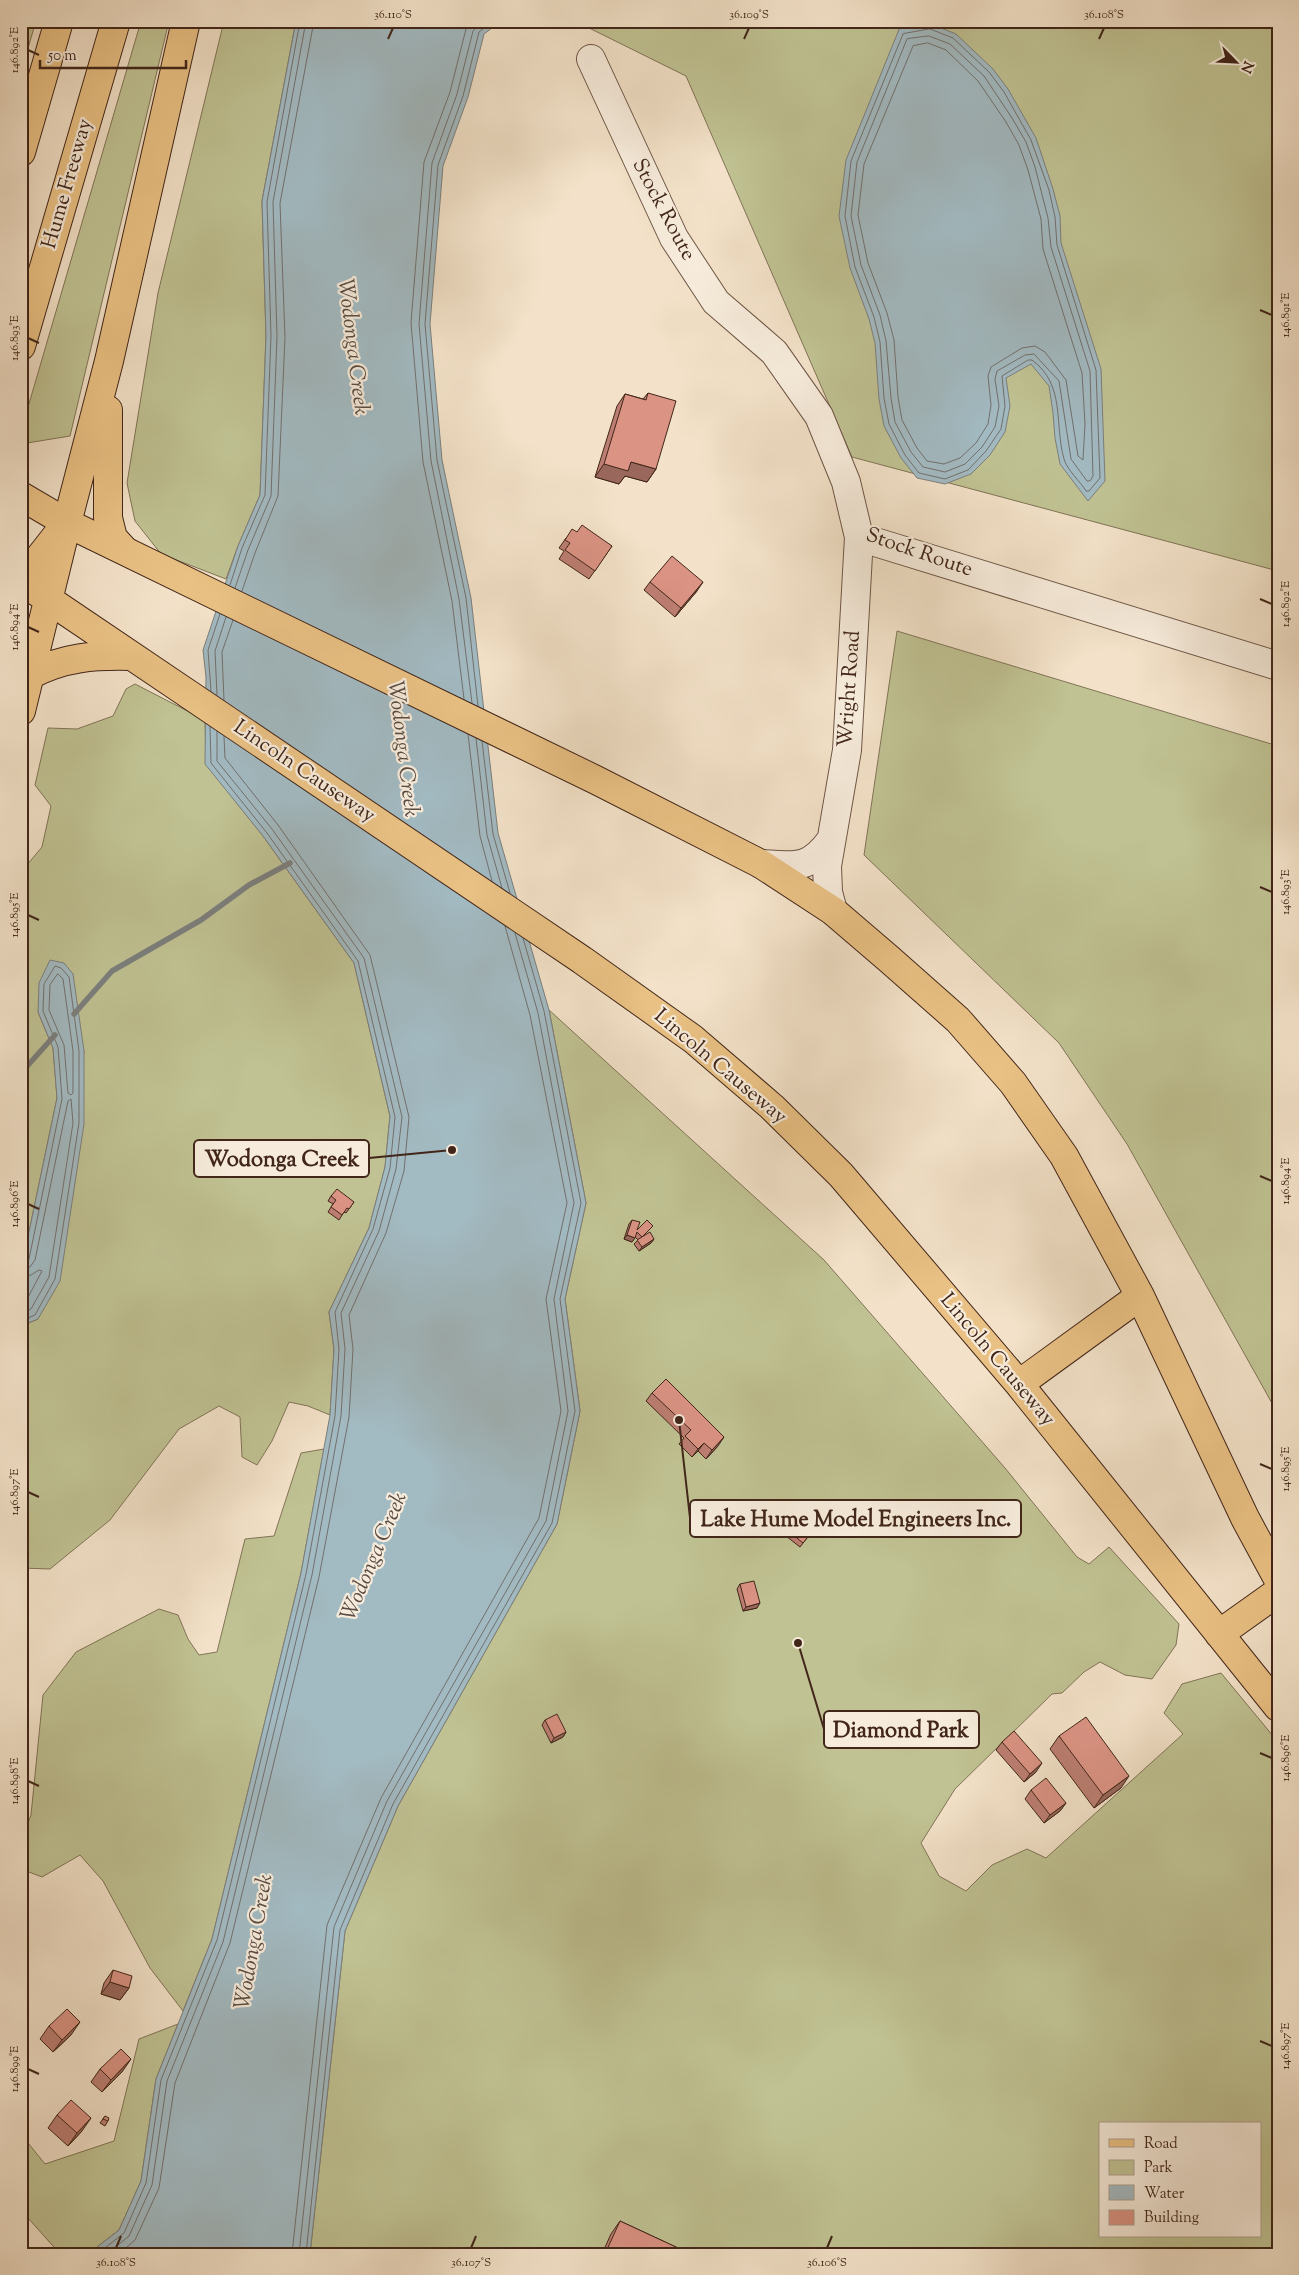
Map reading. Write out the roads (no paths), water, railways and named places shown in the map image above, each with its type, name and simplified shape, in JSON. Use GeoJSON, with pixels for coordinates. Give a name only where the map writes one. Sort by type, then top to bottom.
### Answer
{"type":"FeatureCollection","features":[{"type":"Feature","properties":{"kind":"main road"},"geometry":{"type":"LineString","coordinates":[[21,152],[59,21]]}},
{"type":"Feature","properties":{"kind":"main road","name":"Hume Freeway"},"geometry":{"type":"LineString","coordinates":[[21,346],[116,21]]}},
{"type":"Feature","properties":{"kind":"main road"},"geometry":{"type":"LineString","coordinates":[[21,711],[109,362],[186,21]]}},
{"type":"Feature","properties":{"kind":"main road"},"geometry":{"type":"LineString","coordinates":[[109,362],[107,512],[113,538],[124,550]]}},
{"type":"Feature","properties":{"kind":"main road"},"geometry":{"type":"LineString","coordinates":[[21,496],[67,523],[596,780],[762,864],[833,911],[958,1020],[1013,1083],[1064,1156],[1140,1296],[1245,1518],[1278,1579]]}},
{"type":"Feature","properties":{"kind":"main road"},"geometry":{"type":"LineString","coordinates":[[21,581],[67,523]]}},
{"type":"Feature","properties":{"kind":"main road","name":"Lincoln Causeway"},"geometry":{"type":"LineString","coordinates":[[21,581],[582,960],[693,1039],[772,1107],[841,1175],[1019,1384],[1278,1707]]}},
{"type":"Feature","properties":{"kind":"main road"},"geometry":{"type":"LineString","coordinates":[[30,675],[54,663],[71,659],[136,659]]}},
{"type":"Feature","properties":{"kind":"main road"},"geometry":{"type":"LineString","coordinates":[[1019,1384],[1140,1296]]}},
{"type":"Feature","properties":{"kind":"main road"},"geometry":{"type":"LineString","coordinates":[[1219,1634],[1278,1592]]}},
{"type":"Feature","properties":{"kind":"street","name":"Stock Route"},"geometry":{"type":"LineString","coordinates":[[591,59],[674,238],[716,302],[774,352],[819,416],[846,482],[859,537],[1278,666]]}},
{"type":"Feature","properties":{"kind":"street","name":"Wright Road"},"geometry":{"type":"LineString","coordinates":[[833,911],[827,880],[831,840],[847,750],[859,537]]}},
{"type":"Feature","properties":{"kind":"street"},"geometry":{"type":"LineString","coordinates":[[762,864],[798,865],[810,861],[820,855],[831,840]]}},
{"type":"Feature","properties":{"kind":"water"},"geometry":{"type":"Polygon","coordinates":[[[296,21],[501,21],[484,34],[468,97],[443,166],[430,324],[442,460],[471,598],[498,833],[549,1010],[586,1203],[565,1299],[580,1411],[557,1524],[398,1806],[345,1931],[310,2254],[88,2254],[119,2230],[141,2181],[156,2079],[212,1939],[301,1573],[330,1415],[334,1349],[329,1312],[369,1228],[385,1167],[390,1116],[354,963],[263,836],[205,764],[206,677],[203,650],[238,546],[260,495],[266,336],[262,201],[296,21]]]}},
{"type":"Feature","properties":{"kind":"water"},"geometry":{"type":"Polygon","coordinates":[[[931,24],[956,34],[993,69],[1008,89],[1036,138],[1053,189],[1060,216],[1061,243],[1101,369],[1105,481],[1088,501],[1060,464],[1049,386],[1031,364],[1006,378],[1010,406],[1005,432],[990,455],[971,474],[945,484],[917,478],[901,458],[884,426],[879,399],[875,343],[869,319],[850,268],[839,216],[846,160],[900,27],[931,24]]]}},
{"type":"Feature","properties":{"kind":"water"},"geometry":{"type":"Polygon","coordinates":[[[50,960],[64,963],[73,974],[84,1051],[84,1124],[60,1281],[38,1319],[21,1326],[21,1270],[57,1098],[53,1048],[38,1012],[39,983],[50,960]]]}},
{"type":"Feature","properties":{"kind":"waterway"},"geometry":{"type":"LineString","coordinates":[[74,1014],[112,971],[201,920],[249,885],[290,863]]}},
{"type":"Feature","properties":{"kind":"waterway"},"geometry":{"type":"LineString","coordinates":[[21,1073],[55,1035]]}},
{"type":"Feature","properties":{"kind":"place","name":"Wodonga Creek"},"geometry":{"type":"Point","coordinates":[452,1150]}},
{"type":"Feature","properties":{"kind":"place","name":"Lake Hume Model Engineers Inc."},"geometry":{"type":"Point","coordinates":[679,1420]}},
{"type":"Feature","properties":{"kind":"place","name":"Diamond Park"},"geometry":{"type":"Point","coordinates":[798,1643]}}]}
